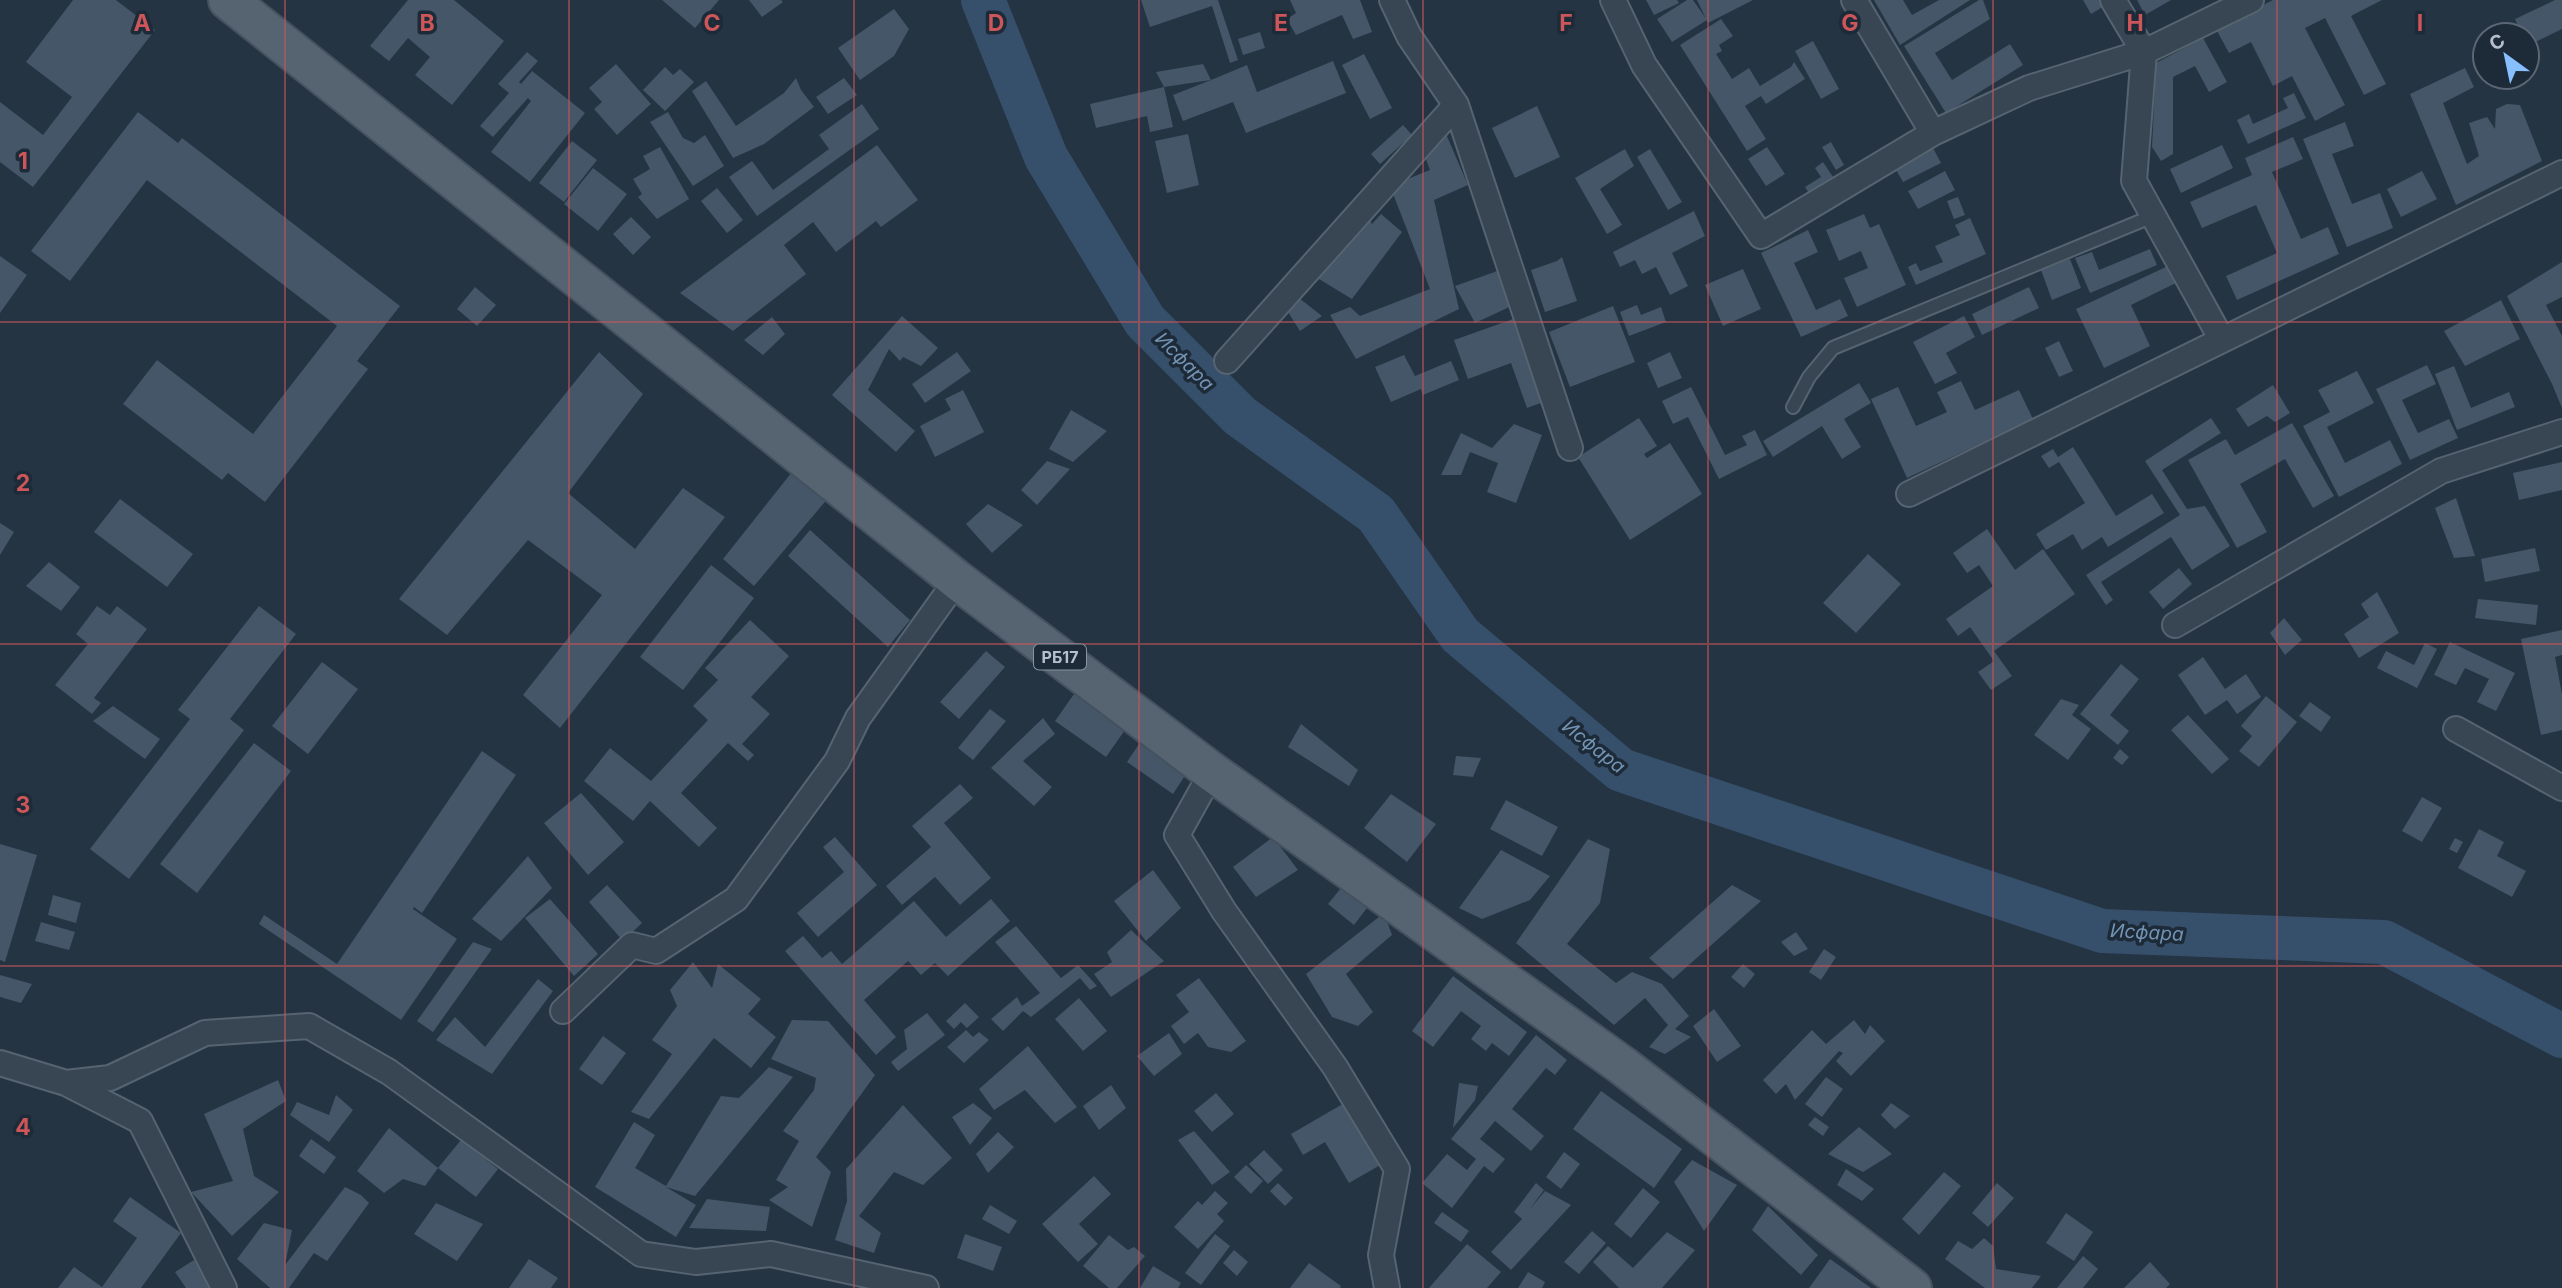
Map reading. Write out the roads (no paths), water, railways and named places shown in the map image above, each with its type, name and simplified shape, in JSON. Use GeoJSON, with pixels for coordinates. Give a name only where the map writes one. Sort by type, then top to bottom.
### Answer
{"type":"FeatureCollection","features":[{"type":"Feature","properties":{"kind":"main road","name":"РБ17"},"geometry":{"type":"LineString","coordinates":[[228,0],[957,580],[1212,772],[1623,1066],[1912,1288]]}},
{"type":"Feature","properties":{"kind":"street"},"geometry":{"type":"LineString","coordinates":[[1392,0],[1409,36],[1456,105],[1570,448]]}},
{"type":"Feature","properties":{"kind":"street"},"geometry":{"type":"LineString","coordinates":[[1614,0],[1644,65],[1761,236],[1933,133],[2029,88],[2144,52],[2251,0]]}},
{"type":"Feature","properties":{"kind":"street"},"geometry":{"type":"LineString","coordinates":[[1854,0],[1933,133]]}},
{"type":"Feature","properties":{"kind":"street"},"geometry":{"type":"LineString","coordinates":[[2113,0],[2144,52],[2134,181],[2222,340]]}},
{"type":"Feature","properties":{"kind":"street"},"geometry":{"type":"LineString","coordinates":[[1227,360],[1456,105]]}},
{"type":"Feature","properties":{"kind":"street"},"geometry":{"type":"LineString","coordinates":[[1909,494],[2562,173]]}},
{"type":"Feature","properties":{"kind":"street"},"geometry":{"type":"LineString","coordinates":[[2175,625],[2441,471],[2562,432]]}},
{"type":"Feature","properties":{"kind":"street"},"geometry":{"type":"LineString","coordinates":[[563,1011],[632,945],[656,951],[736,898],[837,761],[858,718],[957,580]]}},
{"type":"Feature","properties":{"kind":"street"},"geometry":{"type":"LineString","coordinates":[[2456,729],[2562,788]]}},
{"type":"Feature","properties":{"kind":"street"},"geometry":{"type":"LineString","coordinates":[[1212,772],[1177,835],[1224,911],[1335,1067],[1397,1169],[1381,1255],[1387,1288]]}},
{"type":"Feature","properties":{"kind":"street"},"geometry":{"type":"LineString","coordinates":[[66,1083],[110,1078],[205,1033],[309,1026],[389,1072],[641,1254],[696,1262],[772,1254],[926,1288]]}},
{"type":"Feature","properties":{"kind":"street"},"geometry":{"type":"LineString","coordinates":[[0,1063],[66,1083],[140,1121],[224,1288]]}},
{"type":"Feature","properties":{"kind":"lane"},"geometry":{"type":"LineString","coordinates":[[1793,408],[1808,377],[1833,348],[2153,216]]}},
{"type":"Feature","properties":{"kind":"waterway","name":"Исфара"},"geometry":{"type":"LineString","coordinates":[[983,0],[1046,157],[1145,321],[1240,416],[1376,514],[1460,635],[1621,770],[2102,931],[2384,942],[2562,1036]]}}]}
